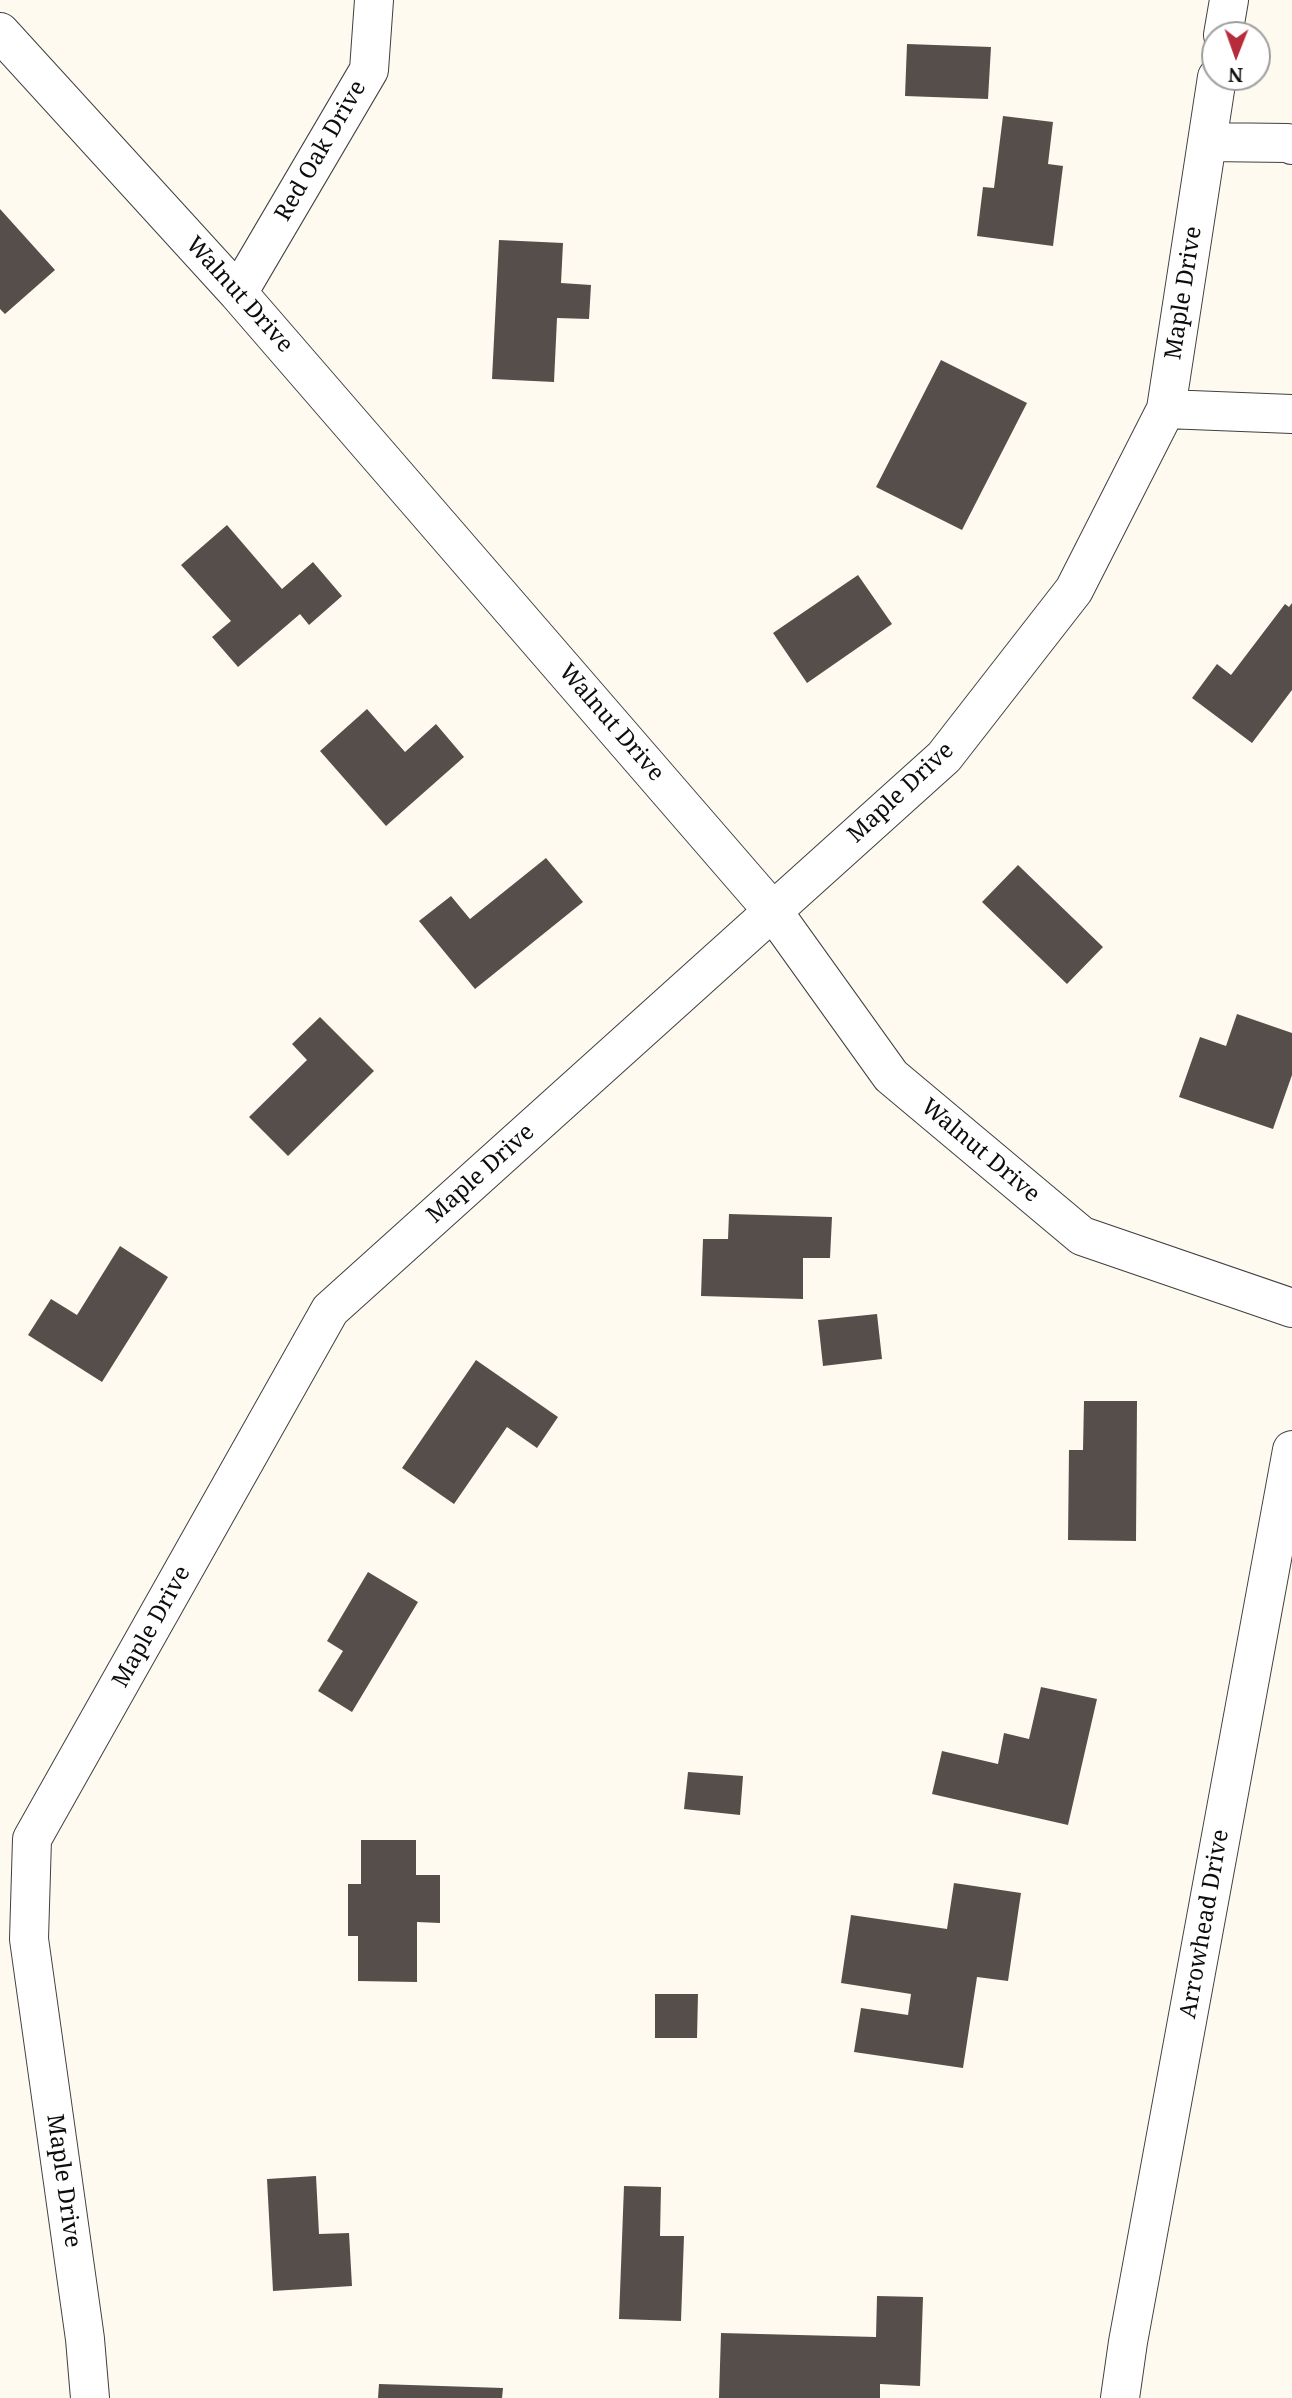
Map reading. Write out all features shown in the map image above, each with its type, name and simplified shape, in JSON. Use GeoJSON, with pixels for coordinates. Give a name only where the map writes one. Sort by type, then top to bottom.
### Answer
{"type":"FeatureCollection","features":[{"type":"Feature","properties":{"kind":"street","name":"Red Oak Drive"},"geometry":{"type":"LineString","coordinates":[[238,293],[369,69],[373,0]]}},
{"type":"Feature","properties":{"kind":"street"},"geometry":{"type":"LineString","coordinates":[[1225,21],[1229,0]]}},
{"type":"Feature","properties":{"kind":"street","name":"Walnut Drive"},"geometry":{"type":"LineString","coordinates":[[0,32],[238,293],[772,910],[891,1076],[1082,1237],[1292,1308]]}},
{"type":"Feature","properties":{"kind":"street","name":"Maple Drive"},"geometry":{"type":"LineString","coordinates":[[90,2398],[85,2339],[29,1939],[32,1839],[330,1310],[944,757],[1074,590],[1166,409],[1215,91]]}},
{"type":"Feature","properties":{"kind":"street"},"geometry":{"type":"LineString","coordinates":[[1207,142],[1292,145]]}},
{"type":"Feature","properties":{"kind":"street"},"geometry":{"type":"LineString","coordinates":[[1166,409],[1292,414]]}},
{"type":"Feature","properties":{"kind":"street","name":"Arrowhead Drive"},"geometry":{"type":"LineString","coordinates":[[1120,2398],[1128,2342],[1292,1450]]}},
{"type":"Feature","properties":{"kind":"building"},"geometry":{"type":"Polygon","coordinates":[[[907,44],[991,47],[988,99],[905,96],[907,44]]]}},
{"type":"Feature","properties":{"kind":"building"},"geometry":{"type":"Polygon","coordinates":[[[1003,116],[1053,122],[1048,164],[1063,166],[1053,246],[977,236],[983,187],[994,188],[1003,116]]]}},
{"type":"Feature","properties":{"kind":"building"},"geometry":{"type":"Polygon","coordinates":[[[0,209],[55,270],[5,314],[0,309],[0,209]]]}},
{"type":"Feature","properties":{"kind":"building"},"geometry":{"type":"Polygon","coordinates":[[[499,240],[563,243],[561,283],[591,285],[589,319],[557,318],[554,382],[492,379],[499,240]]]}},
{"type":"Feature","properties":{"kind":"building"},"geometry":{"type":"Polygon","coordinates":[[[941,360],[1027,403],[962,530],[876,487],[941,360]]]}},
{"type":"Feature","properties":{"kind":"building"},"geometry":{"type":"Polygon","coordinates":[[[227,525],[282,589],[313,562],[342,596],[309,625],[300,614],[238,667],[212,637],[231,621],[181,565],[227,525]]]}},
{"type":"Feature","properties":{"kind":"building"},"geometry":{"type":"Polygon","coordinates":[[[858,575],[892,624],[807,683],[773,633],[858,575]]]}},
{"type":"Feature","properties":{"kind":"building"},"geometry":{"type":"Polygon","coordinates":[[[1292,603],[1292,690],[1252,743],[1192,698],[1217,664],[1231,675],[1285,604],[1289,607],[1292,603]]]}},
{"type":"Feature","properties":{"kind":"building"},"geometry":{"type":"Polygon","coordinates":[[[367,709],[405,752],[436,724],[464,757],[386,826],[320,751],[367,709]]]}},
{"type":"Feature","properties":{"kind":"building"},"geometry":{"type":"Polygon","coordinates":[[[546,858],[583,902],[475,989],[419,921],[451,896],[470,919],[546,858]]]}},
{"type":"Feature","properties":{"kind":"building"},"geometry":{"type":"Polygon","coordinates":[[[1018,865],[1103,947],[1067,984],[982,902],[1018,865]]]}},
{"type":"Feature","properties":{"kind":"building"},"geometry":{"type":"Polygon","coordinates":[[[1237,1014],[1292,1033],[1292,1075],[1273,1129],[1179,1097],[1200,1037],[1226,1046],[1237,1014]]]}},
{"type":"Feature","properties":{"kind":"building"},"geometry":{"type":"Polygon","coordinates":[[[320,1017],[374,1071],[288,1156],[249,1117],[307,1060],[292,1044],[320,1017]]]}},
{"type":"Feature","properties":{"kind":"building"},"geometry":{"type":"Polygon","coordinates":[[[729,1214],[832,1217],[830,1258],[803,1258],[803,1299],[701,1296],[703,1239],[728,1239],[729,1214]]]}},
{"type":"Feature","properties":{"kind":"building"},"geometry":{"type":"Polygon","coordinates":[[[120,1246],[168,1277],[102,1382],[28,1335],[51,1299],[77,1315],[120,1246]]]}},
{"type":"Feature","properties":{"kind":"building"},"geometry":{"type":"Polygon","coordinates":[[[877,1314],[882,1359],[823,1366],[818,1320],[877,1314]]]}},
{"type":"Feature","properties":{"kind":"building"},"geometry":{"type":"Polygon","coordinates":[[[476,1360],[558,1417],[537,1448],[507,1427],[454,1504],[402,1468],[476,1360]]]}},
{"type":"Feature","properties":{"kind":"building"},"geometry":{"type":"Polygon","coordinates":[[[1084,1401],[1137,1401],[1136,1541],[1068,1540],[1069,1450],[1083,1450],[1084,1401]]]}},
{"type":"Feature","properties":{"kind":"building"},"geometry":{"type":"Polygon","coordinates":[[[368,1572],[418,1602],[352,1712],[318,1691],[343,1651],[327,1641],[368,1572]]]}},
{"type":"Feature","properties":{"kind":"building"},"geometry":{"type":"Polygon","coordinates":[[[1041,1687],[1097,1699],[1068,1825],[932,1794],[942,1751],[998,1764],[1004,1733],[1029,1739],[1041,1687]]]}},
{"type":"Feature","properties":{"kind":"building"},"geometry":{"type":"Polygon","coordinates":[[[688,1772],[743,1776],[740,1815],[684,1809],[688,1772]]]}},
{"type":"Feature","properties":{"kind":"building"},"geometry":{"type":"Polygon","coordinates":[[[361,1840],[416,1840],[416,1875],[440,1875],[440,1923],[417,1922],[417,1982],[358,1981],[358,1936],[348,1936],[348,1884],[361,1884],[361,1840]]]}},
{"type":"Feature","properties":{"kind":"building"},"geometry":{"type":"Polygon","coordinates":[[[954,1883],[1021,1893],[1008,1981],[977,1977],[963,2068],[854,2052],[861,2008],[908,2015],[911,1994],[841,1983],[851,1915],[947,1929],[954,1883]]]}},
{"type":"Feature","properties":{"kind":"building"},"geometry":{"type":"Polygon","coordinates":[[[655,1994],[698,1994],[697,2038],[655,2038],[655,1994]]]}},
{"type":"Feature","properties":{"kind":"building"},"geometry":{"type":"Polygon","coordinates":[[[316,2176],[319,2234],[349,2233],[352,2286],[273,2291],[267,2179],[316,2176]]]}},
{"type":"Feature","properties":{"kind":"building"},"geometry":{"type":"Polygon","coordinates":[[[624,2186],[661,2187],[660,2236],[684,2236],[681,2321],[619,2319],[624,2186]]]}},
{"type":"Feature","properties":{"kind":"building"},"geometry":{"type":"Polygon","coordinates":[[[877,2296],[923,2297],[920,2386],[880,2384],[880,2398],[719,2398],[721,2333],[876,2337],[877,2296]]]}},
{"type":"Feature","properties":{"kind":"building"},"geometry":{"type":"Polygon","coordinates":[[[379,2384],[503,2388],[502,2398],[378,2398],[379,2384]]]}}]}
